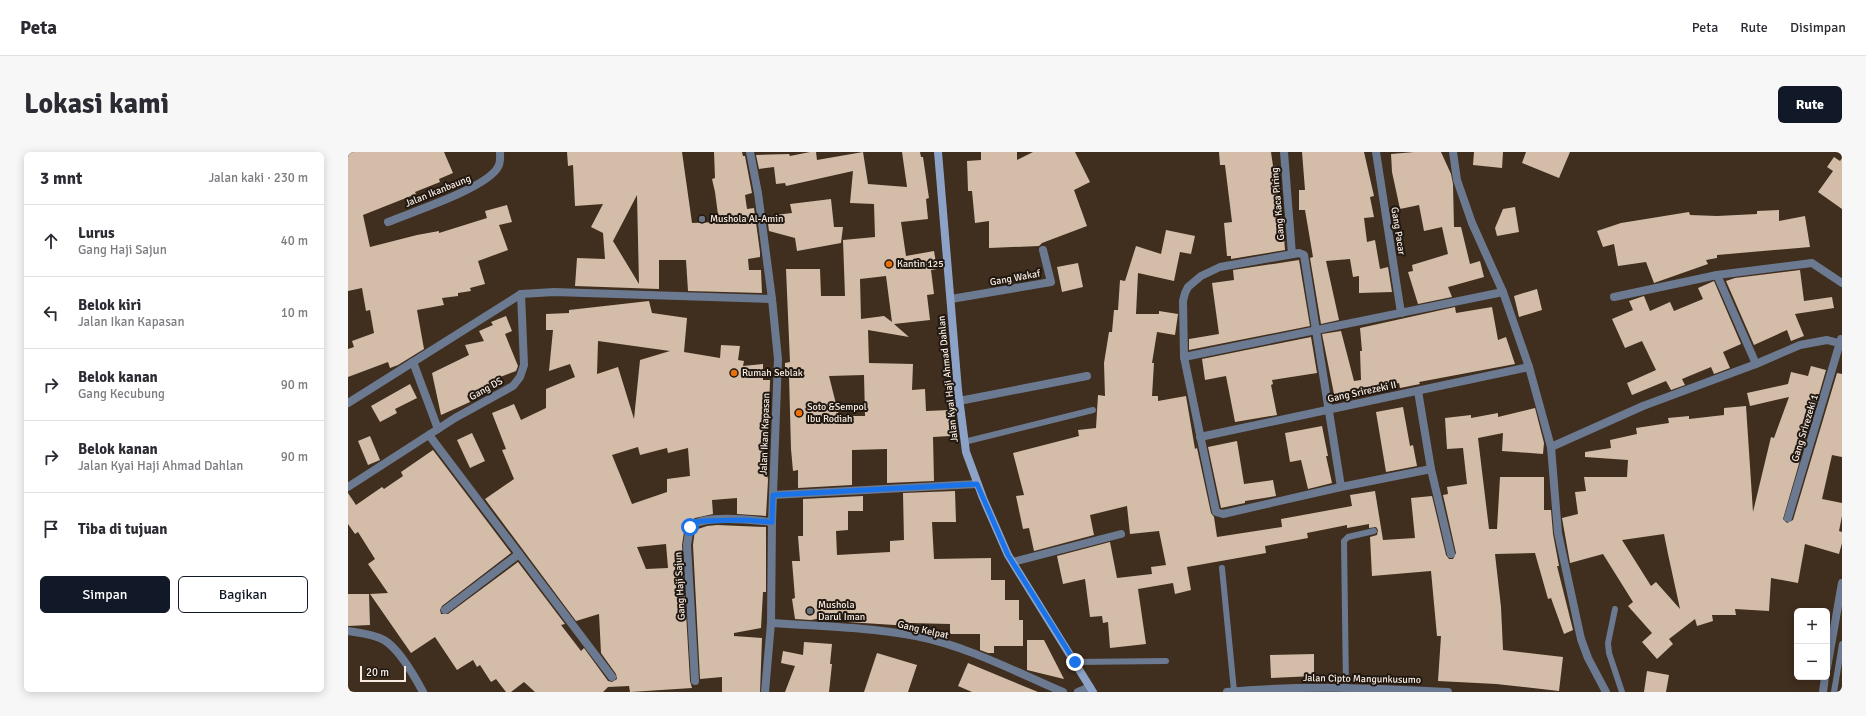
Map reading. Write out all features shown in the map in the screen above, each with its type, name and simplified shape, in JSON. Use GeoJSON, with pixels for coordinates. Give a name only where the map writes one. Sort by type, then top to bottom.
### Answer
{"type":"FeatureCollection","features":[{"type":"Feature","properties":{"kind":"main road","name":"Jalan Kyai Haji Ahmad Dahlan"},"geometry":{"type":"LineString","coordinates":[[938,152],[959,401],[964,442],[977,484],[1013,562],[1091,690]]}},
{"type":"Feature","properties":{"kind":"street","name":"Jalan Ikanbaung"},"geometry":{"type":"LineString","coordinates":[[388,222],[479,185],[498,167],[500,152]]}},
{"type":"Feature","properties":{"kind":"street","name":"Jalan Ikan Kapasan"},"geometry":{"type":"LineString","coordinates":[[750,152],[758,192],[778,359],[772,522],[771,623],[766,692]]}},
{"type":"Feature","properties":{"kind":"street","name":"Gang Kaca Piring"},"geometry":{"type":"LineString","coordinates":[[1284,152],[1292,254]]}},
{"type":"Feature","properties":{"kind":"street","name":"Gang Pacar"},"geometry":{"type":"LineString","coordinates":[[1376,152],[1401,313]]}},
{"type":"Feature","properties":{"kind":"street"},"geometry":{"type":"LineString","coordinates":[[1453,152],[1457,180],[1464,202],[1503,292],[1529,367],[1551,447],[1556,511],[1565,569],[1581,639],[1588,658],[1606,692]]}},
{"type":"Feature","properties":{"kind":"street","name":"Gang Wakaf"},"geometry":{"type":"LineString","coordinates":[[951,299],[1051,282],[1043,250]]}},
{"type":"Feature","properties":{"kind":"street"},"geometry":{"type":"LineString","coordinates":[[1341,487],[1315,330],[1306,258],[1301,253],[1292,254],[1220,267],[1201,276],[1188,287],[1183,301],[1184,357],[1213,506],[1216,512],[1220,514],[1431,469]]}},
{"type":"Feature","properties":{"kind":"street"},"geometry":{"type":"LineString","coordinates":[[1614,297],[1717,275],[1812,263],[1842,283]]}},
{"type":"Feature","properties":{"kind":"street"},"geometry":{"type":"LineString","coordinates":[[1717,275],[1756,364]]}},
{"type":"Feature","properties":{"kind":"street"},"geometry":{"type":"LineString","coordinates":[[348,403],[521,294],[554,292],[772,299]]}},
{"type":"Feature","properties":{"kind":"street"},"geometry":{"type":"LineString","coordinates":[[1184,357],[1503,292]]}},
{"type":"Feature","properties":{"kind":"street","name":"Gang DS"},"geometry":{"type":"LineString","coordinates":[[348,487],[455,418],[513,386],[520,377],[524,365],[521,294]]}},
{"type":"Feature","properties":{"kind":"street"},"geometry":{"type":"LineString","coordinates":[[1551,447],[1643,406],[1756,364],[1800,345],[1827,340],[1841,341]]}},
{"type":"Feature","properties":{"kind":"street","name":"Gang Srirezeki 1"},"geometry":{"type":"LineString","coordinates":[[1788,518],[1841,341]]}},
{"type":"Feature","properties":{"kind":"street"},"geometry":{"type":"LineString","coordinates":[[413,362],[438,429]]}},
{"type":"Feature","properties":{"kind":"street","name":"Gang Srirezeki II"},"geometry":{"type":"LineString","coordinates":[[1200,437],[1529,367]]}},
{"type":"Feature","properties":{"kind":"street"},"geometry":{"type":"LineString","coordinates":[[959,401],[1087,376]]}},
{"type":"Feature","properties":{"kind":"street"},"geometry":{"type":"LineString","coordinates":[[1418,391],[1431,469],[1451,554]]}},
{"type":"Feature","properties":{"kind":"street"},"geometry":{"type":"LineString","coordinates":[[429,435],[612,678]]}},
{"type":"Feature","properties":{"kind":"street"},"geometry":{"type":"LineString","coordinates":[[773,495],[977,484]]}},
{"type":"Feature","properties":{"kind":"street","name":"Gang Haji Sajun"},"geometry":{"type":"LineString","coordinates":[[695,681],[687,545],[690,527],[696,522],[702,521],[745,520],[772,522]]}},
{"type":"Feature","properties":{"kind":"street"},"geometry":{"type":"LineString","coordinates":[[1013,562],[1121,534]]}},
{"type":"Feature","properties":{"kind":"street"},"geometry":{"type":"LineString","coordinates":[[445,610],[519,554]]}},
{"type":"Feature","properties":{"kind":"street"},"geometry":{"type":"LineString","coordinates":[[1830,651],[1842,583]]}},
{"type":"Feature","properties":{"kind":"street","name":"Gang Kelpat"},"geometry":{"type":"LineString","coordinates":[[771,623],[838,627],[917,637],[969,652],[1063,692]]}},
{"type":"Feature","properties":{"kind":"street"},"geometry":{"type":"LineString","coordinates":[[348,631],[369,634],[389,643],[414,675],[422,692]]}},
{"type":"Feature","properties":{"kind":"street"},"geometry":{"type":"LineString","coordinates":[[1823,692],[1825,680]]}},
{"type":"Feature","properties":{"kind":"street","name":"Jalan Cipto Mangunkusumo"},"geometry":{"type":"LineString","coordinates":[[1231,692],[1346,687],[1448,692]]}},
{"type":"Feature","properties":{"kind":"street"},"geometry":{"type":"LineString","coordinates":[[1078,692],[1091,690]]}},
{"type":"Feature","properties":{"kind":"lane"},"geometry":{"type":"LineString","coordinates":[[964,442],[1093,410]]}},
{"type":"Feature","properties":{"kind":"lane"},"geometry":{"type":"LineString","coordinates":[[1346,687],[1344,541],[1348,537],[1374,531]]}},
{"type":"Feature","properties":{"kind":"lane"},"geometry":{"type":"LineString","coordinates":[[1222,568],[1231,692]]}},
{"type":"Feature","properties":{"kind":"lane"},"geometry":{"type":"LineString","coordinates":[[1616,609],[1608,643],[1609,653],[1622,692]]}},
{"type":"Feature","properties":{"kind":"lane"},"geometry":{"type":"LineString","coordinates":[[1834,692],[1842,646]]}},
{"type":"Feature","properties":{"kind":"lane"},"geometry":{"type":"LineString","coordinates":[[1075,662],[1166,661]]}},
{"type":"Feature","properties":{"kind":"building"},"geometry":{"type":"Polygon","coordinates":[[[348,152],[444,152],[453,173],[439,179],[440,182],[415,192],[416,194],[363,215],[370,247],[417,235],[439,231],[439,233],[487,218],[485,211],[507,205],[512,222],[499,225],[508,250],[478,261],[485,284],[470,288],[471,291],[458,293],[458,296],[442,298],[444,305],[417,310],[424,349],[398,365],[390,368],[388,362],[348,377],[348,349],[354,347],[352,341],[374,333],[370,310],[366,311],[362,288],[348,291],[348,152]]]}},
{"type":"Feature","properties":{"kind":"building"},"geometry":{"type":"Polygon","coordinates":[[[567,152],[682,152],[692,223],[719,222],[712,179],[715,178],[714,152],[742,152],[743,156],[745,156],[752,193],[745,195],[747,209],[754,208],[760,252],[760,257],[748,259],[749,270],[761,270],[762,293],[688,291],[686,260],[659,260],[659,289],[575,286],[577,258],[605,259],[603,233],[591,227],[603,204],[575,206],[573,165],[568,166],[567,152]],[[637,195],[613,241],[639,284],[637,195]]]}},
{"type":"Feature","properties":{"kind":"building"},"geometry":{"type":"Polygon","coordinates":[[[816,152],[817,160],[863,152],[868,184],[907,187],[902,152],[920,152],[921,157],[923,157],[929,198],[926,199],[928,219],[901,222],[906,256],[934,251],[937,269],[931,270],[934,294],[927,295],[930,320],[894,324],[909,337],[868,330],[869,363],[913,364],[912,390],[925,389],[926,411],[950,410],[950,436],[933,437],[934,481],[887,483],[887,449],[852,450],[852,485],[798,488],[798,470],[793,471],[791,449],[789,375],[785,375],[785,363],[790,362],[786,269],[820,269],[821,296],[845,296],[843,240],[875,237],[874,204],[850,203],[853,171],[786,186],[785,183],[776,184],[774,167],[759,169],[756,155],[789,154],[790,156],[816,152]],[[886,276],[860,279],[861,319],[884,316],[892,322],[886,276]],[[864,375],[829,376],[839,416],[865,416],[864,375]]]}},
{"type":"Feature","properties":{"kind":"building"},"geometry":{"type":"Polygon","coordinates":[[[981,152],[1017,152],[1017,160],[1033,152],[1075,152],[1090,182],[1074,190],[1087,226],[1042,243],[1039,246],[989,248],[989,221],[975,223],[972,191],[968,191],[967,161],[981,160],[981,152]]]}},
{"type":"Feature","properties":{"kind":"building"},"geometry":{"type":"Polygon","coordinates":[[[1219,152],[1271,152],[1273,166],[1278,166],[1285,250],[1231,259],[1231,256],[1227,256],[1224,223],[1232,222],[1225,165],[1220,165],[1219,152]]]}},
{"type":"Feature","properties":{"kind":"building"},"geometry":{"type":"Polygon","coordinates":[[[1302,152],[1364,152],[1374,196],[1370,197],[1374,217],[1364,218],[1367,242],[1375,240],[1380,269],[1388,267],[1392,292],[1359,293],[1359,276],[1353,277],[1350,259],[1326,261],[1339,320],[1321,324],[1310,258],[1313,257],[1305,210],[1299,210],[1299,190],[1305,190],[1302,152]]]}},
{"type":"Feature","properties":{"kind":"building"},"geometry":{"type":"Polygon","coordinates":[[[1441,152],[1451,174],[1453,184],[1454,227],[1461,227],[1470,264],[1480,261],[1484,277],[1448,287],[1452,297],[1418,304],[1408,272],[1413,271],[1412,265],[1448,254],[1442,227],[1424,231],[1419,205],[1400,209],[1392,172],[1391,154],[1441,152]]]}},
{"type":"Feature","properties":{"kind":"building"},"geometry":{"type":"Polygon","coordinates":[[[1474,152],[1503,152],[1502,168],[1473,165],[1474,152]]]}},
{"type":"Feature","properties":{"kind":"building"},"geometry":{"type":"Polygon","coordinates":[[[1526,152],[1570,152],[1559,178],[1522,163],[1526,152]]]}},
{"type":"Feature","properties":{"kind":"building"},"geometry":{"type":"Polygon","coordinates":[[[1834,157],[1840,161],[1842,158],[1842,209],[1818,192],[1833,171],[1827,167],[1834,157]]]}},
{"type":"Feature","properties":{"kind":"building"},"geometry":{"type":"Polygon","coordinates":[[[831,199],[834,227],[843,227],[841,243],[797,251],[795,238],[769,231],[767,216],[792,213],[790,204],[831,199]]]}},
{"type":"Feature","properties":{"kind":"building"},"geometry":{"type":"Polygon","coordinates":[[[1515,207],[1519,232],[1497,236],[1495,228],[1503,209],[1515,207]]]}},
{"type":"Feature","properties":{"kind":"building"},"geometry":{"type":"Polygon","coordinates":[[[1779,210],[1779,221],[1805,216],[1810,247],[1717,255],[1717,258],[1706,260],[1708,264],[1654,283],[1646,262],[1618,266],[1614,244],[1603,247],[1597,231],[1621,223],[1689,212],[1690,215],[1717,216],[1757,214],[1757,211],[1779,210]]]}},
{"type":"Feature","properties":{"kind":"building"},"geometry":{"type":"Polygon","coordinates":[[[1166,230],[1195,236],[1191,254],[1180,252],[1174,281],[1138,273],[1136,314],[1159,314],[1159,311],[1178,314],[1175,335],[1157,332],[1152,363],[1154,363],[1152,396],[1158,396],[1158,401],[1186,396],[1195,449],[1197,448],[1211,513],[1214,517],[1217,537],[1282,527],[1281,519],[1352,506],[1350,495],[1375,491],[1383,540],[1415,538],[1411,498],[1432,496],[1446,555],[1449,559],[1453,559],[1456,553],[1443,495],[1448,494],[1447,487],[1467,484],[1463,448],[1447,449],[1445,418],[1471,415],[1471,418],[1498,413],[1498,417],[1535,408],[1544,443],[1543,454],[1502,451],[1503,433],[1478,438],[1489,529],[1497,529],[1500,477],[1544,477],[1544,510],[1551,510],[1553,534],[1559,566],[1557,566],[1573,630],[1564,634],[1551,598],[1548,599],[1535,553],[1495,554],[1501,607],[1503,650],[1563,657],[1559,691],[1496,684],[1438,681],[1441,636],[1437,636],[1431,571],[1372,576],[1370,537],[1377,535],[1378,530],[1376,527],[1369,528],[1369,524],[1347,528],[1347,525],[1307,533],[1308,538],[1265,546],[1266,553],[1187,567],[1191,590],[1175,594],[1173,583],[1138,589],[1146,644],[1110,648],[1108,622],[1103,623],[1102,616],[1090,617],[1085,579],[1063,584],[1057,556],[1110,542],[1117,578],[1152,574],[1151,567],[1166,565],[1159,531],[1130,534],[1127,506],[1090,515],[1094,535],[1034,551],[1029,528],[1023,529],[1016,496],[1024,495],[1013,453],[1079,436],[1078,430],[1096,428],[1098,395],[1105,396],[1104,363],[1109,332],[1112,332],[1114,310],[1118,310],[1120,280],[1125,281],[1136,246],[1161,254],[1166,230]]]}},
{"type":"Feature","properties":{"kind":"building"},"geometry":{"type":"Polygon","coordinates":[[[1299,260],[1310,326],[1189,350],[1189,339],[1219,334],[1212,283],[1234,280],[1233,270],[1299,260]]]}},
{"type":"Feature","properties":{"kind":"building"},"geometry":{"type":"Polygon","coordinates":[[[1078,263],[1083,287],[1062,292],[1057,267],[1078,263]]]}},
{"type":"Feature","properties":{"kind":"building"},"geometry":{"type":"Polygon","coordinates":[[[1800,270],[1804,301],[1832,297],[1834,308],[1795,314],[1804,336],[1791,341],[1787,330],[1754,345],[1726,281],[1735,278],[1800,270]]]}},
{"type":"Feature","properties":{"kind":"building"},"geometry":{"type":"Polygon","coordinates":[[[1714,281],[1741,344],[1723,352],[1730,368],[1714,374],[1711,367],[1682,379],[1685,385],[1671,390],[1666,381],[1632,395],[1627,383],[1656,370],[1642,341],[1625,348],[1612,319],[1633,310],[1629,301],[1644,296],[1650,311],[1670,302],[1674,311],[1703,299],[1698,288],[1714,281]]]}},
{"type":"Feature","properties":{"kind":"building"},"geometry":{"type":"Polygon","coordinates":[[[1537,289],[1542,310],[1519,317],[1514,296],[1537,289]]]}},
{"type":"Feature","properties":{"kind":"building"},"geometry":{"type":"Polygon","coordinates":[[[649,301],[652,313],[687,318],[684,352],[720,358],[721,345],[740,346],[738,360],[744,361],[743,366],[763,364],[763,380],[770,380],[768,448],[764,448],[768,480],[766,516],[737,514],[737,498],[712,500],[713,514],[695,518],[685,526],[682,545],[690,681],[692,688],[630,692],[629,686],[608,687],[603,692],[535,692],[524,682],[511,692],[506,692],[496,679],[491,682],[480,665],[477,667],[473,660],[457,670],[435,637],[411,653],[370,594],[388,593],[368,564],[375,559],[358,532],[355,534],[348,524],[348,493],[356,505],[382,487],[384,489],[403,476],[401,472],[433,450],[511,553],[442,606],[440,610],[441,614],[448,614],[518,562],[565,624],[561,625],[581,651],[584,648],[608,681],[612,682],[617,679],[616,674],[601,653],[599,614],[576,621],[485,499],[514,479],[502,450],[506,449],[492,413],[514,404],[521,420],[546,408],[546,389],[575,377],[570,364],[549,371],[553,330],[546,330],[546,314],[569,313],[569,310],[649,301]],[[598,341],[597,374],[618,367],[634,419],[640,360],[670,351],[598,341]],[[638,447],[612,455],[632,504],[667,492],[667,479],[690,476],[688,448],[668,453],[667,448],[640,455],[638,447]],[[666,544],[637,547],[646,569],[668,568],[666,544]]]}},
{"type":"Feature","properties":{"kind":"building"},"geometry":{"type":"Polygon","coordinates":[[[1455,307],[1456,313],[1492,307],[1498,340],[1506,337],[1515,364],[1419,382],[1420,384],[1400,388],[1399,383],[1373,388],[1374,392],[1335,399],[1322,334],[1341,331],[1354,381],[1361,380],[1360,351],[1362,351],[1360,328],[1455,307]]]}},
{"type":"Feature","properties":{"kind":"building"},"geometry":{"type":"Polygon","coordinates":[[[506,316],[512,331],[505,334],[518,366],[516,371],[495,379],[497,386],[467,396],[470,402],[441,415],[432,373],[469,355],[465,345],[484,341],[479,331],[493,325],[491,322],[506,316]]]}},
{"type":"Feature","properties":{"kind":"building"},"geometry":{"type":"Polygon","coordinates":[[[1311,337],[1317,373],[1272,380],[1273,384],[1271,385],[1277,415],[1235,422],[1226,376],[1205,380],[1202,359],[1311,337]]]}},
{"type":"Feature","properties":{"kind":"building"},"geometry":{"type":"Polygon","coordinates":[[[1811,366],[1826,370],[1783,519],[1787,523],[1793,520],[1837,373],[1842,374],[1842,457],[1832,455],[1822,499],[1842,503],[1842,516],[1839,531],[1842,532],[1842,543],[1839,554],[1805,544],[1798,583],[1771,578],[1769,611],[1735,609],[1736,615],[1712,615],[1713,621],[1697,626],[1695,619],[1669,639],[1673,644],[1657,659],[1642,642],[1652,633],[1628,606],[1633,602],[1603,554],[1570,563],[1562,518],[1578,514],[1575,492],[1586,491],[1584,477],[1627,477],[1628,460],[1585,457],[1585,452],[1611,448],[1610,440],[1637,434],[1636,428],[1669,423],[1668,418],[1689,416],[1689,419],[1724,415],[1724,408],[1746,406],[1753,512],[1771,437],[1774,438],[1789,397],[1750,406],[1747,393],[1788,384],[1791,372],[1808,376],[1811,366]],[[1664,534],[1622,540],[1651,586],[1656,582],[1680,609],[1664,534]]]}},
{"type":"Feature","properties":{"kind":"building"},"geometry":{"type":"Polygon","coordinates":[[[410,384],[417,398],[395,409],[397,413],[380,422],[371,406],[410,384]]]}},
{"type":"Feature","properties":{"kind":"building"},"geometry":{"type":"Polygon","coordinates":[[[1403,407],[1410,446],[1413,445],[1417,466],[1386,472],[1376,412],[1403,407]]]}},
{"type":"Feature","properties":{"kind":"building"},"geometry":{"type":"Polygon","coordinates":[[[1322,426],[1328,456],[1326,456],[1332,483],[1308,489],[1301,460],[1290,462],[1285,433],[1322,426]]]}},
{"type":"Feature","properties":{"kind":"building"},"geometry":{"type":"Polygon","coordinates":[[[472,433],[485,461],[470,468],[457,440],[472,433]]]}},
{"type":"Feature","properties":{"kind":"building"},"geometry":{"type":"Polygon","coordinates":[[[370,436],[380,460],[368,465],[358,441],[370,436]]]}},
{"type":"Feature","properties":{"kind":"building"},"geometry":{"type":"Polygon","coordinates":[[[1237,441],[1244,484],[1273,480],[1276,496],[1245,501],[1245,503],[1221,508],[1208,447],[1237,441]]]}},
{"type":"Feature","properties":{"kind":"building"},"geometry":{"type":"Polygon","coordinates":[[[955,491],[956,522],[932,522],[934,559],[991,558],[991,580],[1005,580],[1005,600],[1019,600],[1019,620],[1023,620],[1023,646],[994,646],[994,653],[988,653],[980,650],[980,634],[950,634],[950,624],[910,623],[910,626],[848,622],[848,613],[811,620],[795,619],[792,599],[795,598],[792,561],[800,561],[798,536],[803,536],[803,499],[863,496],[863,511],[848,511],[848,530],[836,531],[837,555],[890,552],[890,541],[904,540],[903,493],[955,491]]]}},
{"type":"Feature","properties":{"kind":"building"},"geometry":{"type":"Polygon","coordinates":[[[707,526],[766,527],[766,592],[763,592],[761,628],[734,633],[734,636],[762,638],[760,692],[722,692],[722,677],[700,679],[693,545],[695,530],[707,526]]]}},
{"type":"Feature","properties":{"kind":"building"},"geometry":{"type":"Polygon","coordinates":[[[348,594],[369,594],[370,625],[348,626],[348,594]]]}},
{"type":"Feature","properties":{"kind":"building"},"geometry":{"type":"Polygon","coordinates":[[[1027,640],[1044,640],[1064,679],[1027,670],[1027,640]]]}},
{"type":"Feature","properties":{"kind":"building"},"geometry":{"type":"Polygon","coordinates":[[[804,642],[832,644],[830,664],[832,664],[829,692],[785,692],[795,666],[781,663],[783,651],[803,655],[804,642]]]}},
{"type":"Feature","properties":{"kind":"building"},"geometry":{"type":"Polygon","coordinates":[[[877,653],[917,665],[908,692],[864,692],[877,653]]]}},
{"type":"Feature","properties":{"kind":"building"},"geometry":{"type":"Polygon","coordinates":[[[1314,654],[1314,676],[1271,678],[1270,655],[1314,654]]]}},
{"type":"Feature","properties":{"kind":"building"},"geometry":{"type":"Polygon","coordinates":[[[968,663],[1038,692],[972,692],[958,686],[968,663]]]}},
{"type":"Feature","properties":{"kind":"building"},"geometry":{"type":"Polygon","coordinates":[[[1647,671],[1669,675],[1666,692],[1644,692],[1647,671]]]}},
{"type":"Feature","properties":{"kind":"place","name":"Mushola Al-Amin"},"geometry":{"type":"Point","coordinates":[702,219]}},
{"type":"Feature","properties":{"kind":"place","name":"Kantin 125"},"geometry":{"type":"Point","coordinates":[889,264]}},
{"type":"Feature","properties":{"kind":"place","name":"Rumah Seblak"},"geometry":{"type":"Point","coordinates":[734,373]}},
{"type":"Feature","properties":{"kind":"place","name":"Soto &Sempol Ibu Rodiah"},"geometry":{"type":"Point","coordinates":[799,413]}},
{"type":"Feature","properties":{"kind":"place","name":"Mushola Darul Iman"},"geometry":{"type":"Point","coordinates":[810,611]}},
{"type":"Feature","properties":{"kind":"route"},"geometry":{"type":"LineString","coordinates":[[690,527],[696,522],[702,521],[745,520],[772,522],[773,495],[977,484],[1008,555],[1075,662]]}}]}
